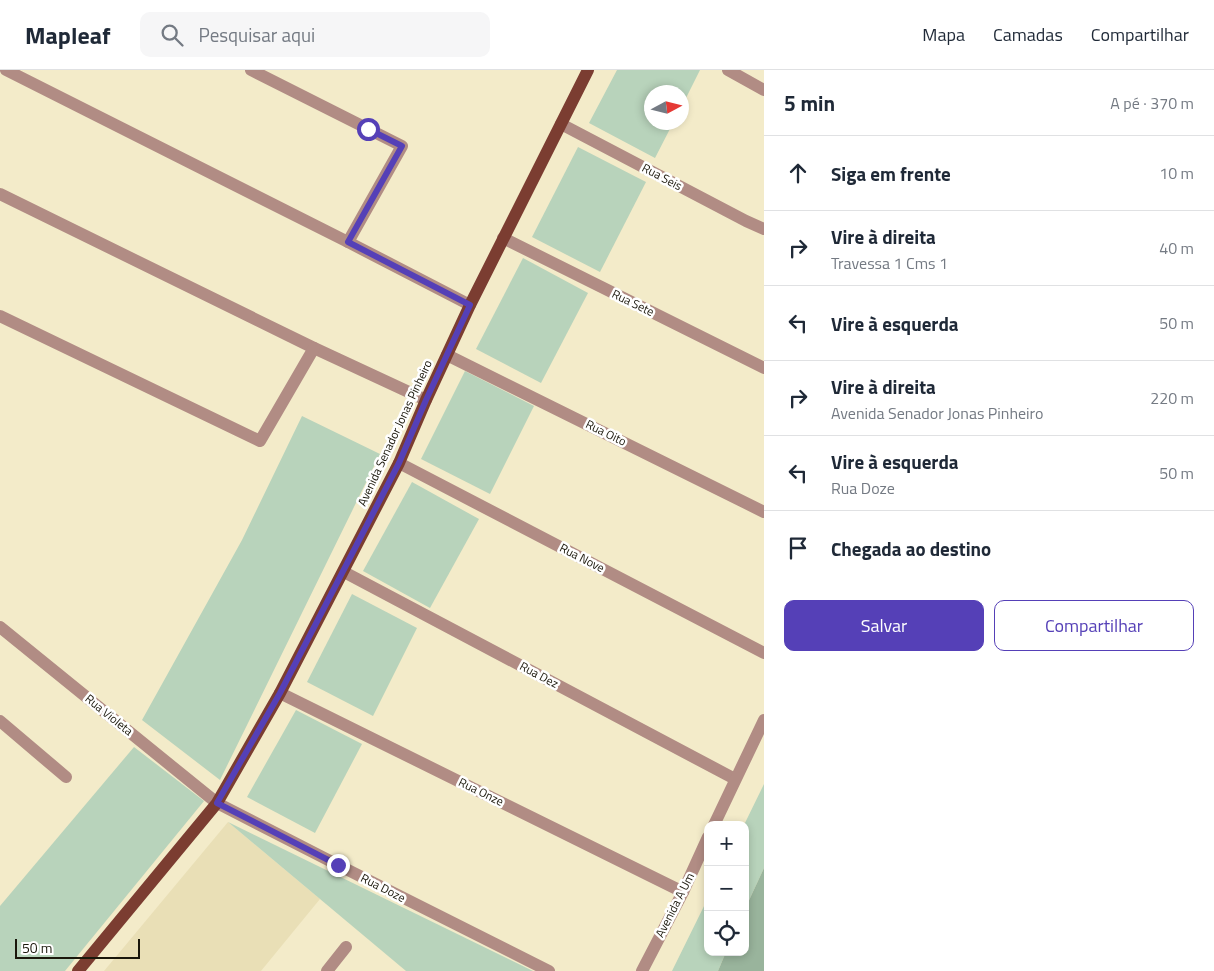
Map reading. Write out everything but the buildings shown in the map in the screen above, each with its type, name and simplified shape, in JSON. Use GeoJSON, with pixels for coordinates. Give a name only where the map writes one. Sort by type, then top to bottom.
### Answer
{"type":"FeatureCollection","features":[{"type":"Feature","properties":{"kind":"main road","name":"Avenida Senador Jonas Pinheiro"},"geometry":{"type":"LineString","coordinates":[[78,971],[217,803],[280,693],[399,463],[470,305],[588,70]]}},
{"type":"Feature","properties":{"kind":"street"},"geometry":{"type":"LineString","coordinates":[[6,70],[470,305]]}},
{"type":"Feature","properties":{"kind":"street"},"geometry":{"type":"LineString","coordinates":[[251,70],[402,146],[348,242]]}},
{"type":"Feature","properties":{"kind":"street"},"geometry":{"type":"LineString","coordinates":[[728,70],[764,90]]}},
{"type":"Feature","properties":{"kind":"street","name":"Rua Seis"},"geometry":{"type":"LineString","coordinates":[[561,124],[764,229]]}},
{"type":"Feature","properties":{"kind":"street"},"geometry":{"type":"LineString","coordinates":[[0,194],[314,348],[426,400]]}},
{"type":"Feature","properties":{"kind":"street","name":"Rua Sete"},"geometry":{"type":"LineString","coordinates":[[503,238],[764,368]]}},
{"type":"Feature","properties":{"kind":"street"},"geometry":{"type":"LineString","coordinates":[[0,316],[260,441],[314,348]]}},
{"type":"Feature","properties":{"kind":"street","name":"Rua Oito"},"geometry":{"type":"LineString","coordinates":[[447,355],[764,512]]}},
{"type":"Feature","properties":{"kind":"street","name":"Rua Nove"},"geometry":{"type":"LineString","coordinates":[[399,463],[764,653]]}},
{"type":"Feature","properties":{"kind":"street","name":"Rua Dez"},"geometry":{"type":"LineString","coordinates":[[344,572],[735,778]]}},
{"type":"Feature","properties":{"kind":"street","name":"Rua Violeta"},"geometry":{"type":"LineString","coordinates":[[0,627],[217,803]]}},
{"type":"Feature","properties":{"kind":"street","name":"Rua Onze"},"geometry":{"type":"LineString","coordinates":[[280,693],[683,892]]}},
{"type":"Feature","properties":{"kind":"street"},"geometry":{"type":"LineString","coordinates":[[716,821],[764,720]]}},
{"type":"Feature","properties":{"kind":"street"},"geometry":{"type":"LineString","coordinates":[[0,721],[66,777]]}},
{"type":"Feature","properties":{"kind":"street","name":"Rua Doze"},"geometry":{"type":"LineString","coordinates":[[217,803],[549,971]]}},
{"type":"Feature","properties":{"kind":"street","name":"Avenida A Um"},"geometry":{"type":"LineString","coordinates":[[642,971],[704,847]]}},
{"type":"Feature","properties":{"kind":"street"},"geometry":{"type":"LineString","coordinates":[[327,971],[346,947]]}},
{"type":"Feature","properties":{"kind":"shaded area"},"geometry":{"type":"Polygon","coordinates":[[[228,822],[320,899],[261,971],[104,971],[228,822]]]}},
{"type":"Feature","properties":{"kind":"green space"},"geometry":{"type":"Polygon","coordinates":[[[617,70],[700,70],[689,92],[689,85],[644,85],[644,130],[669,130],[655,158],[589,123],[617,70]]]}},
{"type":"Feature","properties":{"kind":"green space"},"geometry":{"type":"Polygon","coordinates":[[[578,147],[646,182],[600,272],[532,237],[578,147]]]}},
{"type":"Feature","properties":{"kind":"green space"},"geometry":{"type":"Polygon","coordinates":[[[523,258],[588,293],[541,383],[476,349],[523,258]]]}},
{"type":"Feature","properties":{"kind":"green space"},"geometry":{"type":"Polygon","coordinates":[[[465,371],[534,406],[490,494],[421,459],[465,371]]]}},
{"type":"Feature","properties":{"kind":"green space"},"geometry":{"type":"Polygon","coordinates":[[[302,416],[380,454],[220,780],[142,720],[242,540],[302,416]]]}},
{"type":"Feature","properties":{"kind":"green space"},"geometry":{"type":"Polygon","coordinates":[[[412,482],[479,519],[430,608],[363,571],[412,482]]]}},
{"type":"Feature","properties":{"kind":"green space"},"geometry":{"type":"Polygon","coordinates":[[[352,594],[417,628],[373,716],[307,682],[352,594]]]}},
{"type":"Feature","properties":{"kind":"green space"},"geometry":{"type":"Polygon","coordinates":[[[296,710],[362,744],[315,833],[247,797],[296,710]]]}},
{"type":"Feature","properties":{"kind":"green space"},"geometry":{"type":"Polygon","coordinates":[[[134,747],[204,801],[65,971],[0,971],[0,906],[134,747]]]}},
{"type":"Feature","properties":{"kind":"green space"},"geometry":{"type":"Polygon","coordinates":[[[764,784],[764,868],[749,900],[749,821],[746,821],[764,784]]]}},
{"type":"Feature","properties":{"kind":"green space"},"geometry":{"type":"Polygon","coordinates":[[[228,822],[533,971],[406,971],[228,822]]]}},
{"type":"Feature","properties":{"kind":"green space"},"geometry":{"type":"Polygon","coordinates":[[[764,868],[764,971],[718,971],[724,956],[749,956],[749,900],[764,868]]]}},
{"type":"Feature","properties":{"kind":"green space"},"geometry":{"type":"Polygon","coordinates":[[[704,906],[704,956],[724,956],[718,971],[672,971],[704,906]]]}},
{"type":"Feature","properties":{"kind":"route"},"geometry":{"type":"LineString","coordinates":[[338,865],[217,803],[280,693],[344,572],[399,463],[470,305],[348,242],[402,146],[368,129]]}}]}
